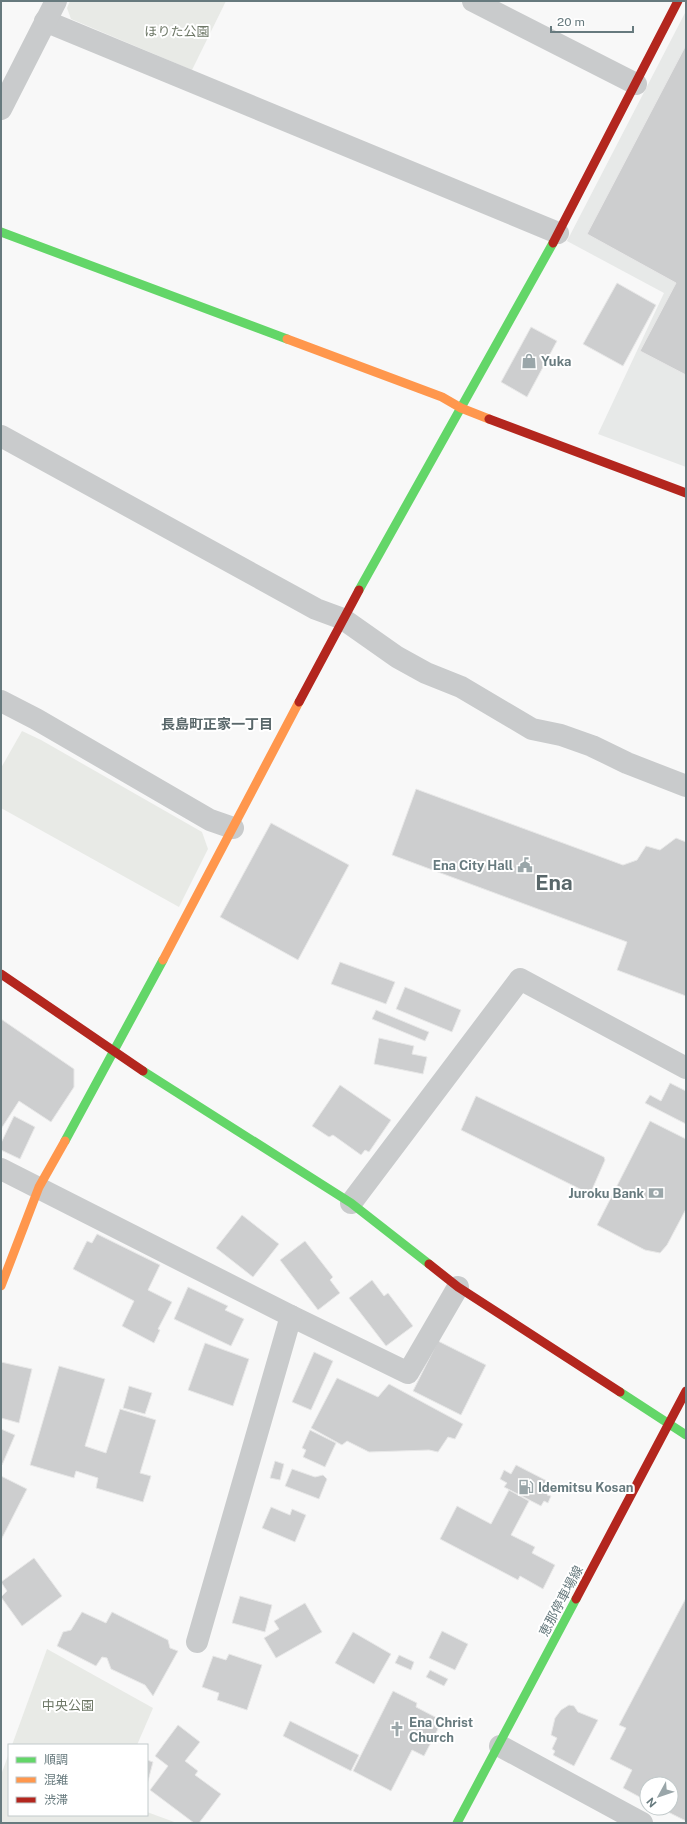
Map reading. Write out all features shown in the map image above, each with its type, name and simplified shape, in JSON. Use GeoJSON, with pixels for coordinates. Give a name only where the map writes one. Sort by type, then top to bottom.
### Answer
{"type":"FeatureCollection","features":[{"type":"Feature","properties":{"kind":"street"},"geometry":{"type":"LineString","coordinates":[[1,109],[56,1]]}},
{"type":"Feature","properties":{"kind":"street"},"geometry":{"type":"LineString","coordinates":[[473,1],[636,84]]}},
{"type":"Feature","properties":{"kind":"street"},"geometry":{"type":"LineString","coordinates":[[1,1286],[39,1187],[114,1053],[200,886],[233,828],[343,619],[448,428],[461,408],[558,233],[678,1]]}},
{"type":"Feature","properties":{"kind":"street"},"geometry":{"type":"LineString","coordinates":[[45,21],[558,233]]}},
{"type":"Feature","properties":{"kind":"street"},"geometry":{"type":"LineString","coordinates":[[1,232],[442,397],[461,408],[686,493]]}},
{"type":"Feature","properties":{"kind":"street"},"geometry":{"type":"LineString","coordinates":[[1,436],[316,609],[343,619],[397,657],[426,673],[461,687],[532,729],[561,735],[592,746],[627,763],[686,786]]}},
{"type":"Feature","properties":{"kind":"street"},"geometry":{"type":"LineString","coordinates":[[1,701],[43,723],[210,820],[233,828]]}},
{"type":"Feature","properties":{"kind":"street"},"geometry":{"type":"LineString","coordinates":[[1,974],[114,1053],[351,1203],[458,1287],[670,1422],[686,1435]]}},
{"type":"Feature","properties":{"kind":"street"},"geometry":{"type":"LineString","coordinates":[[351,1203],[520,979],[686,1068]]}},
{"type":"Feature","properties":{"kind":"street"},"geometry":{"type":"LineString","coordinates":[[1,1169],[290,1316],[408,1373],[458,1287]]}},
{"type":"Feature","properties":{"kind":"street"},"geometry":{"type":"LineString","coordinates":[[198,1642],[290,1316]]}},
{"type":"Feature","properties":{"kind":"street","name":"恵那停車場線"},"geometry":{"type":"LineString","coordinates":[[457,1823],[500,1746],[686,1391]]}},
{"type":"Feature","properties":{"kind":"street"},"geometry":{"type":"LineString","coordinates":[[500,1746],[642,1823]]}},
{"type":"Feature","properties":{"kind":"shaded area"},"geometry":{"type":"Polygon","coordinates":[[[686,11],[686,467],[598,434],[664,293],[567,241],[686,11]]]}},
{"type":"Feature","properties":{"kind":"green space","name":"ほりた公園"},"geometry":{"type":"Polygon","coordinates":[[[70,1],[226,1],[192,70],[71,19],[67,8],[70,1]]]}},
{"type":"Feature","properties":{"kind":"green space"},"geometry":{"type":"Polygon","coordinates":[[[22,731],[41,740],[202,832],[208,849],[179,907],[1,808],[1,768],[22,731]]]}},
{"type":"Feature","properties":{"kind":"green space","name":"中央公園"},"geometry":{"type":"Polygon","coordinates":[[[47,1649],[153,1708],[137,1744],[12,1744],[47,1649]]]}},
{"type":"Feature","properties":{"kind":"green space"},"geometry":{"type":"Polygon","coordinates":[[[8,1756],[8,1816],[148,1816],[148,1812],[177,1823],[1,1823],[1,1775],[8,1756]]]}},
{"type":"Feature","properties":{"kind":"building"},"geometry":{"type":"Polygon","coordinates":[[[686,45],[686,375],[640,351],[676,283],[587,234],[686,45]]]}},
{"type":"Feature","properties":{"kind":"building"},"geometry":{"type":"Polygon","coordinates":[[[617,283],[656,305],[623,366],[583,344],[617,283]]]}},
{"type":"Feature","properties":{"kind":"building"},"geometry":{"type":"Polygon","coordinates":[[[531,327],[557,341],[527,397],[501,382],[531,327]]]}},
{"type":"Feature","properties":{"kind":"building"},"geometry":{"type":"Polygon","coordinates":[[[416,789],[623,865],[637,860],[646,846],[660,850],[676,838],[686,842],[686,996],[617,970],[627,942],[392,855],[416,789]]]}},
{"type":"Feature","properties":{"kind":"building"},"geometry":{"type":"Polygon","coordinates":[[[271,823],[349,865],[298,960],[220,917],[271,823]]]}},
{"type":"Feature","properties":{"kind":"building"},"geometry":{"type":"Polygon","coordinates":[[[340,962],[395,982],[386,1004],[331,984],[340,962]]]}},
{"type":"Feature","properties":{"kind":"building"},"geometry":{"type":"Polygon","coordinates":[[[405,987],[461,1010],[452,1032],[396,1009],[405,987]]]}},
{"type":"Feature","properties":{"kind":"building"},"geometry":{"type":"Polygon","coordinates":[[[376,1010],[429,1032],[425,1041],[372,1019],[376,1010]]]}},
{"type":"Feature","properties":{"kind":"building"},"geometry":{"type":"Polygon","coordinates":[[[1,1019],[74,1069],[74,1087],[51,1122],[19,1101],[1,1129],[1,1019]]]}},
{"type":"Feature","properties":{"kind":"building"},"geometry":{"type":"Polygon","coordinates":[[[379,1038],[414,1046],[412,1054],[427,1057],[423,1074],[374,1064],[379,1038]]]}},
{"type":"Feature","properties":{"kind":"building"},"geometry":{"type":"Polygon","coordinates":[[[670,1083],[686,1091],[686,1124],[645,1103],[650,1095],[661,1101],[670,1083]]]}},
{"type":"Feature","properties":{"kind":"building"},"geometry":{"type":"Polygon","coordinates":[[[340,1085],[391,1120],[369,1152],[365,1150],[361,1155],[333,1135],[329,1137],[312,1126],[340,1085]]]}},
{"type":"Feature","properties":{"kind":"building"},"geometry":{"type":"Polygon","coordinates":[[[476,1096],[604,1157],[605,1160],[591,1192],[588,1193],[461,1130],[476,1096]]]}},
{"type":"Feature","properties":{"kind":"building"},"geometry":{"type":"Polygon","coordinates":[[[14,1116],[35,1127],[20,1159],[1,1150],[1,1143],[14,1116]]]}},
{"type":"Feature","properties":{"kind":"building"},"geometry":{"type":"Polygon","coordinates":[[[650,1121],[686,1139],[686,1209],[667,1245],[660,1253],[645,1250],[597,1225],[650,1121]]]}},
{"type":"Feature","properties":{"kind":"building"},"geometry":{"type":"Polygon","coordinates":[[[242,1215],[279,1244],[253,1277],[216,1248],[242,1215]]]}},
{"type":"Feature","properties":{"kind":"building"},"geometry":{"type":"Polygon","coordinates":[[[97,1234],[160,1265],[148,1290],[172,1302],[158,1329],[160,1330],[154,1343],[122,1326],[134,1301],[73,1269],[87,1241],[92,1243],[97,1234]]]}},
{"type":"Feature","properties":{"kind":"building"},"geometry":{"type":"Polygon","coordinates":[[[305,1241],[333,1277],[330,1280],[340,1293],[318,1310],[280,1260],[305,1241]]]}},
{"type":"Feature","properties":{"kind":"building"},"geometry":{"type":"Polygon","coordinates":[[[372,1280],[384,1296],[388,1293],[413,1326],[386,1346],[349,1298],[372,1280]]]}},
{"type":"Feature","properties":{"kind":"building"},"geometry":{"type":"Polygon","coordinates":[[[188,1287],[228,1306],[225,1310],[244,1319],[231,1346],[174,1319],[188,1287]]]}},
{"type":"Feature","properties":{"kind":"building"},"geometry":{"type":"Polygon","coordinates":[[[438,1341],[486,1365],[461,1415],[413,1391],[438,1341]]]}},
{"type":"Feature","properties":{"kind":"building"},"geometry":{"type":"Polygon","coordinates":[[[205,1343],[249,1359],[233,1406],[188,1390],[205,1343]]]}},
{"type":"Feature","properties":{"kind":"building"},"geometry":{"type":"Polygon","coordinates":[[[314,1352],[333,1361],[311,1410],[292,1402],[314,1352]]]}},
{"type":"Feature","properties":{"kind":"building"},"geometry":{"type":"Polygon","coordinates":[[[1,1362],[32,1369],[19,1423],[1,1418],[1,1362]]]}},
{"type":"Feature","properties":{"kind":"building"},"geometry":{"type":"Polygon","coordinates":[[[59,1366],[105,1379],[85,1446],[106,1453],[120,1409],[156,1420],[140,1473],[151,1476],[143,1502],[96,1488],[98,1478],[76,1471],[74,1478],[30,1465],[59,1366]]]}},
{"type":"Feature","properties":{"kind":"building"},"geometry":{"type":"Polygon","coordinates":[[[337,1378],[378,1397],[389,1384],[463,1424],[455,1439],[448,1437],[438,1452],[429,1450],[369,1452],[347,1441],[342,1445],[311,1428],[337,1378]]]}},
{"type":"Feature","properties":{"kind":"building"},"geometry":{"type":"Polygon","coordinates":[[[129,1386],[152,1393],[145,1414],[123,1408],[129,1386]]]}},
{"type":"Feature","properties":{"kind":"building"},"geometry":{"type":"Polygon","coordinates":[[[1,1429],[15,1435],[2,1465],[1,1464],[1,1429]]]}},
{"type":"Feature","properties":{"kind":"building"},"geometry":{"type":"Polygon","coordinates":[[[310,1430],[336,1443],[325,1467],[303,1457],[306,1450],[302,1448],[310,1430]]]}},
{"type":"Feature","properties":{"kind":"building"},"geometry":{"type":"Polygon","coordinates":[[[275,1461],[284,1464],[280,1480],[270,1478],[275,1461]]]}},
{"type":"Feature","properties":{"kind":"building"},"geometry":{"type":"Polygon","coordinates":[[[516,1465],[553,1484],[547,1495],[551,1496],[548,1503],[544,1501],[541,1506],[504,1487],[507,1483],[500,1479],[504,1470],[511,1474],[516,1465]]]}},
{"type":"Feature","properties":{"kind":"building"},"geometry":{"type":"Polygon","coordinates":[[[292,1469],[315,1477],[323,1475],[327,1479],[319,1499],[285,1486],[292,1469]]]}},
{"type":"Feature","properties":{"kind":"building"},"geometry":{"type":"Polygon","coordinates":[[[1,1476],[27,1489],[1,1540],[1,1476]]]}},
{"type":"Feature","properties":{"kind":"building"},"geometry":{"type":"Polygon","coordinates":[[[509,1490],[529,1501],[511,1535],[535,1547],[532,1553],[555,1565],[543,1589],[520,1576],[518,1580],[440,1539],[457,1506],[491,1524],[509,1490]]]}},
{"type":"Feature","properties":{"kind":"building"},"geometry":{"type":"Polygon","coordinates":[[[271,1507],[290,1515],[292,1509],[306,1515],[295,1542],[262,1528],[271,1507]]]}},
{"type":"Feature","properties":{"kind":"building"},"geometry":{"type":"Polygon","coordinates":[[[34,1558],[62,1596],[22,1626],[1,1597],[7,1591],[1,1582],[34,1558]]]}},
{"type":"Feature","properties":{"kind":"building"},"geometry":{"type":"Polygon","coordinates":[[[240,1596],[272,1605],[265,1632],[232,1623],[240,1596]]]}},
{"type":"Feature","properties":{"kind":"building"},"geometry":{"type":"Polygon","coordinates":[[[686,1598],[686,1821],[676,1816],[679,1816],[679,1776],[639,1776],[639,1797],[623,1788],[632,1770],[610,1759],[626,1728],[619,1725],[686,1598]]]}},
{"type":"Feature","properties":{"kind":"building"},"geometry":{"type":"Polygon","coordinates":[[[305,1603],[322,1632],[276,1658],[264,1638],[279,1629],[274,1621],[305,1603]]]}},
{"type":"Feature","properties":{"kind":"building"},"geometry":{"type":"Polygon","coordinates":[[[82,1612],[106,1623],[112,1612],[168,1640],[170,1648],[178,1651],[153,1696],[145,1685],[111,1669],[107,1658],[102,1657],[96,1666],[57,1646],[63,1632],[71,1630],[82,1612]]]}},
{"type":"Feature","properties":{"kind":"building"},"geometry":{"type":"Polygon","coordinates":[[[442,1631],[468,1644],[455,1670],[429,1658],[442,1631]]]}},
{"type":"Feature","properties":{"kind":"building"},"geometry":{"type":"Polygon","coordinates":[[[353,1632],[391,1654],[374,1684],[335,1663],[353,1632]]]}},
{"type":"Feature","properties":{"kind":"building"},"geometry":{"type":"Polygon","coordinates":[[[229,1654],[262,1665],[247,1710],[217,1700],[219,1693],[202,1687],[213,1656],[226,1660],[229,1654]]]}},
{"type":"Feature","properties":{"kind":"building"},"geometry":{"type":"Polygon","coordinates":[[[399,1655],[414,1662],[411,1670],[395,1663],[399,1655]]]}},
{"type":"Feature","properties":{"kind":"building"},"geometry":{"type":"Polygon","coordinates":[[[430,1670],[448,1679],[444,1686],[426,1677],[430,1670]]]}},
{"type":"Feature","properties":{"kind":"building"},"geometry":{"type":"Polygon","coordinates":[[[393,1691],[417,1703],[416,1707],[437,1718],[434,1724],[439,1727],[424,1756],[412,1750],[391,1791],[353,1771],[393,1691]]]}},
{"type":"Feature","properties":{"kind":"building"},"geometry":{"type":"Polygon","coordinates":[[[569,1705],[574,1706],[578,1712],[598,1720],[574,1766],[553,1755],[555,1751],[552,1749],[557,1738],[551,1735],[555,1718],[561,1710],[569,1705]]]}},
{"type":"Feature","properties":{"kind":"building"},"geometry":{"type":"Polygon","coordinates":[[[290,1721],[359,1755],[351,1771],[283,1736],[290,1721]]]}},
{"type":"Feature","properties":{"kind":"building"},"geometry":{"type":"Polygon","coordinates":[[[178,1725],[200,1742],[185,1761],[198,1771],[195,1775],[221,1794],[199,1823],[194,1823],[150,1790],[168,1766],[155,1756],[178,1725]]]}},
{"type":"Feature","properties":{"kind":"building"},"geometry":{"type":"Polygon","coordinates":[[[148,1760],[153,1762],[148,1781],[148,1760]]]}},
{"type":"Feature","properties":{"kind":"traffic: fast"},"geometry":{"type":"LineString","coordinates":[[1,232],[287,339]]}},
{"type":"Feature","properties":{"kind":"traffic: fast"},"geometry":{"type":"LineString","coordinates":[[359,590],[553,243]]}},
{"type":"Feature","properties":{"kind":"traffic: fast"},"geometry":{"type":"LineString","coordinates":[[65,1141],[163,960]]}},
{"type":"Feature","properties":{"kind":"traffic: fast"},"geometry":{"type":"LineString","coordinates":[[143,1071],[351,1203],[429,1264]]}},
{"type":"Feature","properties":{"kind":"traffic: fast"},"geometry":{"type":"LineString","coordinates":[[620,1392],[686,1435]]}},
{"type":"Feature","properties":{"kind":"traffic: fast"},"geometry":{"type":"LineString","coordinates":[[457,1823],[576,1599]]}},
{"type":"Feature","properties":{"kind":"traffic: slow"},"geometry":{"type":"LineString","coordinates":[[287,339],[442,397],[461,408],[489,419]]}},
{"type":"Feature","properties":{"kind":"traffic: slow"},"geometry":{"type":"LineString","coordinates":[[163,960],[299,702]]}},
{"type":"Feature","properties":{"kind":"traffic: slow"},"geometry":{"type":"LineString","coordinates":[[1,1286],[39,1187],[65,1141]]}},
{"type":"Feature","properties":{"kind":"traffic: jam"},"geometry":{"type":"LineString","coordinates":[[553,243],[678,1]]}},
{"type":"Feature","properties":{"kind":"traffic: jam"},"geometry":{"type":"LineString","coordinates":[[489,419],[686,493]]}},
{"type":"Feature","properties":{"kind":"traffic: jam"},"geometry":{"type":"LineString","coordinates":[[299,702],[359,590]]}},
{"type":"Feature","properties":{"kind":"traffic: jam"},"geometry":{"type":"LineString","coordinates":[[1,974],[143,1071]]}},
{"type":"Feature","properties":{"kind":"traffic: jam"},"geometry":{"type":"LineString","coordinates":[[429,1264],[458,1287],[620,1392]]}},
{"type":"Feature","properties":{"kind":"traffic: jam"},"geometry":{"type":"LineString","coordinates":[[576,1599],[686,1391]]}},
{"type":"Feature","properties":{"kind":"place","name":"Yuka"},"geometry":{"type":"Point","coordinates":[529,361]}},
{"type":"Feature","properties":{"kind":"place","name":"Ena City Hall"},"geometry":{"type":"Point","coordinates":[525,865]}},
{"type":"Feature","properties":{"kind":"place","name":"Juroku Bank"},"geometry":{"type":"Point","coordinates":[656,1193]}},
{"type":"Feature","properties":{"kind":"place","name":"Idemitsu Kosan"},"geometry":{"type":"Point","coordinates":[526,1487]}},
{"type":"Feature","properties":{"kind":"place","name":"Ena Christ Church"},"geometry":{"type":"Point","coordinates":[397,1729]}},
{"type":"Feature","properties":{"kind":"district","name":"長島町正家一丁目"},"geometry":{"type":"Point","coordinates":[217,724]}},
{"type":"Feature","properties":{"kind":"district","name":"Ena"},"geometry":{"type":"Point","coordinates":[554,882]}}]}
